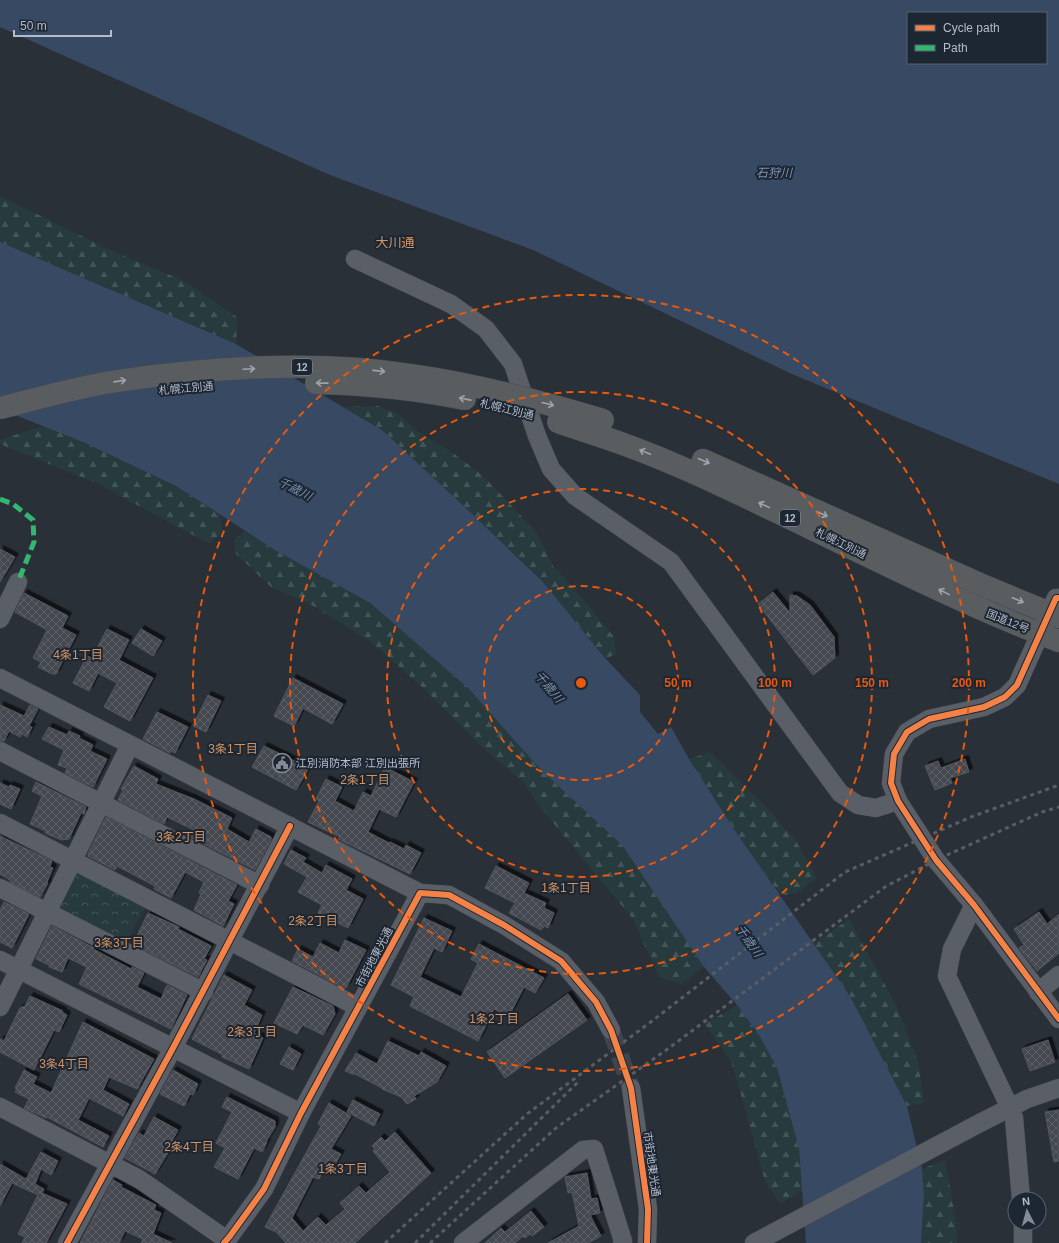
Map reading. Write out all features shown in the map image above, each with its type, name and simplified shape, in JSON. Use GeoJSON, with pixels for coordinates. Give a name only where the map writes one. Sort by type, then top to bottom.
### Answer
{"type":"FeatureCollection","features":[{"type":"Feature","properties":{"kind":"highway","name":"札幌江別通"},"geometry":{"type":"LineString","coordinates":[[0,408],[109,383],[204,371],[296,367],[359,369],[410,374],[458,382],[550,404],[600,427],[656,456],[718,484],[979,609]]}},
{"type":"Feature","properties":{"kind":"highway","name":"札幌江別通"},"geometry":{"type":"LineString","coordinates":[[0,423],[31,414],[111,396],[216,385],[279,382],[365,385],[461,398],[600,427],[638,432],[982,585]]}},
{"type":"Feature","properties":{"kind":"highway","name":"国道12号"},"geometry":{"type":"LineString","coordinates":[[982,585],[1056,610]]}},
{"type":"Feature","properties":{"kind":"highway","name":"国道12号"},"geometry":{"type":"LineString","coordinates":[[979,609],[1049,638]]}},
{"type":"Feature","properties":{"kind":"street"},"geometry":{"type":"LineString","coordinates":[[355,259],[451,304],[486,328],[513,364],[537,436],[551,469],[575,496],[671,562],[840,793],[858,805],[876,808],[898,801]]}},
{"type":"Feature","properties":{"kind":"street"},"geometry":{"type":"LineString","coordinates":[[0,619],[18,582]]}},
{"type":"Feature","properties":{"kind":"street"},"geometry":{"type":"LineString","coordinates":[[1056,610],[1049,638],[1017,685],[1005,697],[984,707],[929,719],[907,732],[894,754],[891,783],[898,801],[936,860],[974,905],[1059,1019]]}},
{"type":"Feature","properties":{"kind":"street"},"geometry":{"type":"LineString","coordinates":[[0,678],[420,893],[449,894],[504,925],[560,961],[596,1002],[611,1030]]}},
{"type":"Feature","properties":{"kind":"street"},"geometry":{"type":"LineString","coordinates":[[0,1007],[130,745]]}},
{"type":"Feature","properties":{"kind":"street"},"geometry":{"type":"LineString","coordinates":[[0,751],[260,884]]}},
{"type":"Feature","properties":{"kind":"street"},"geometry":{"type":"LineString","coordinates":[[0,823],[358,1007]]}},
{"type":"Feature","properties":{"kind":"street"},"geometry":{"type":"LineString","coordinates":[[67,1243],[204,992],[290,826]]}},
{"type":"Feature","properties":{"kind":"street"},"geometry":{"type":"LineString","coordinates":[[0,888],[204,992]]}},
{"type":"Feature","properties":{"kind":"street","name":"市街地東光通"},"geometry":{"type":"LineString","coordinates":[[225,1241],[264,1189],[301,1114],[420,893]]}},
{"type":"Feature","properties":{"kind":"street"},"geometry":{"type":"LineString","coordinates":[[974,905],[952,949],[947,976],[1014,1118],[1020,1191]]}},
{"type":"Feature","properties":{"kind":"street"},"geometry":{"type":"LineString","coordinates":[[0,960],[301,1114]]}},
{"type":"Feature","properties":{"kind":"street"},"geometry":{"type":"LineString","coordinates":[[1038,992],[1059,975]]}},
{"type":"Feature","properties":{"kind":"street","name":"市街地東光通"},"geometry":{"type":"LineString","coordinates":[[630,1088],[648,1209],[647,1243]]}},
{"type":"Feature","properties":{"kind":"street"},"geometry":{"type":"LineString","coordinates":[[754,1243],[1027,1099],[1059,1088]]}},
{"type":"Feature","properties":{"kind":"street"},"geometry":{"type":"LineString","coordinates":[[0,1108],[139,1179],[225,1241]]}},
{"type":"Feature","properties":{"kind":"street"},"geometry":{"type":"LineString","coordinates":[[463,1243],[583,1150],[594,1149],[623,1241],[622,1243]]}},
{"type":"Feature","properties":{"kind":"street"},"geometry":{"type":"LineString","coordinates":[[1023,1231],[1023,1243]]}},
{"type":"Feature","properties":{"kind":"green space"},"geometry":{"type":"Polygon","coordinates":[[[0,196],[114,252],[182,280],[237,317],[236,344],[0,242],[0,196]]]}},
{"type":"Feature","properties":{"kind":"green space"},"geometry":{"type":"Polygon","coordinates":[[[378,406],[397,413],[417,431],[453,453],[482,475],[508,502],[536,532],[553,566],[572,586],[614,637],[616,655],[605,658],[543,582],[382,430],[344,407],[378,406]]]}},
{"type":"Feature","properties":{"kind":"green space"},"geometry":{"type":"Polygon","coordinates":[[[42,426],[83,442],[176,486],[220,515],[223,533],[208,543],[98,484],[0,444],[0,440],[42,426]]]}},
{"type":"Feature","properties":{"kind":"green space"},"geometry":{"type":"Polygon","coordinates":[[[245,531],[275,550],[370,603],[468,688],[541,770],[622,845],[704,967],[681,984],[659,977],[633,919],[540,807],[524,783],[480,745],[423,688],[370,641],[310,604],[271,587],[236,554],[234,540],[245,531]]]}},
{"type":"Feature","properties":{"kind":"green space"},"geometry":{"type":"Polygon","coordinates":[[[710,752],[764,805],[796,841],[817,878],[796,894],[780,895],[736,832],[689,759],[710,752]]]}},
{"type":"Feature","properties":{"kind":"green space"},"geometry":{"type":"Polygon","coordinates":[[[75,872],[145,908],[125,944],[55,910],[75,872]]]}},
{"type":"Feature","properties":{"kind":"green space"},"geometry":{"type":"Polygon","coordinates":[[[849,919],[896,1005],[918,1061],[924,1103],[907,1106],[850,996],[814,944],[849,919]]]}},
{"type":"Feature","properties":{"kind":"green space"},"geometry":{"type":"Polygon","coordinates":[[[737,1005],[759,1035],[777,1068],[799,1149],[802,1191],[780,1204],[765,1181],[732,1063],[705,1024],[737,1005]]]}},
{"type":"Feature","properties":{"kind":"green space"},"geometry":{"type":"Polygon","coordinates":[[[945,1160],[956,1222],[957,1243],[921,1243],[924,1195],[922,1169],[945,1160]]]}},
{"type":"Feature","properties":{"kind":"water","name":"石狩川"},"geometry":{"type":"Polygon","coordinates":[[[0,0],[1059,0],[1059,484],[794,375],[533,250],[330,175],[0,27],[0,0]]]}},
{"type":"Feature","properties":{"kind":"water","name":"千歳川"},"geometry":{"type":"Polygon","coordinates":[[[0,242],[236,344],[382,430],[543,582],[605,658],[640,695],[640,712],[658,734],[671,727],[689,759],[736,832],[850,996],[907,1106],[922,1169],[924,1195],[921,1243],[806,1243],[799,1149],[777,1068],[759,1035],[737,1005],[704,967],[622,845],[541,770],[468,688],[370,603],[275,550],[176,486],[83,442],[0,409],[0,242]]]}},
{"type":"Feature","properties":{"kind":"building"},"geometry":{"type":"Polygon","coordinates":[[[0,549],[15,557],[0,582],[0,549]]]}},
{"type":"Feature","properties":{"kind":"building"},"geometry":{"type":"Polygon","coordinates":[[[773,592],[790,613],[790,595],[797,596],[810,605],[834,637],[835,658],[813,675],[758,604],[773,592]]]}},
{"type":"Feature","properties":{"kind":"building"},"geometry":{"type":"Polygon","coordinates":[[[24,593],[68,616],[62,628],[76,635],[56,674],[52,674],[38,667],[41,662],[33,658],[47,630],[15,612],[24,593]]]}},
{"type":"Feature","properties":{"kind":"building"},"geometry":{"type":"Polygon","coordinates":[[[107,629],[129,640],[119,660],[153,678],[130,721],[104,707],[117,683],[98,673],[89,691],[73,683],[87,656],[92,658],[107,629]]]}},
{"type":"Feature","properties":{"kind":"building"},"geometry":{"type":"Polygon","coordinates":[[[141,629],[162,641],[153,656],[132,643],[141,629]]]}},
{"type":"Feature","properties":{"kind":"building"},"geometry":{"type":"Polygon","coordinates":[[[293,678],[343,704],[332,724],[303,708],[294,726],[274,716],[293,678]]]}},
{"type":"Feature","properties":{"kind":"building"},"geometry":{"type":"Polygon","coordinates":[[[208,695],[221,701],[206,732],[193,726],[208,695]]]}},
{"type":"Feature","properties":{"kind":"building"},"geometry":{"type":"Polygon","coordinates":[[[0,705],[24,716],[30,705],[38,709],[29,726],[32,727],[27,737],[22,734],[20,737],[9,731],[4,741],[0,741],[0,705]]]}},
{"type":"Feature","properties":{"kind":"building"},"geometry":{"type":"Polygon","coordinates":[[[157,712],[188,727],[175,753],[171,751],[170,753],[143,739],[157,712]]]}},
{"type":"Feature","properties":{"kind":"building"},"geometry":{"type":"Polygon","coordinates":[[[49,727],[67,735],[69,731],[80,736],[79,738],[93,745],[90,751],[107,759],[93,787],[65,773],[67,768],[58,765],[64,750],[42,739],[49,727]]]}},
{"type":"Feature","properties":{"kind":"building"},"geometry":{"type":"Polygon","coordinates":[[[264,746],[309,768],[296,790],[252,767],[264,746]]]}},
{"type":"Feature","properties":{"kind":"building"},"geometry":{"type":"Polygon","coordinates":[[[965,759],[969,772],[950,778],[952,783],[935,790],[925,766],[938,761],[941,768],[965,759]]]}},
{"type":"Feature","properties":{"kind":"building"},"geometry":{"type":"Polygon","coordinates":[[[134,766],[158,779],[156,784],[194,799],[232,818],[227,829],[249,842],[256,829],[271,837],[271,840],[255,870],[190,837],[194,830],[167,817],[164,824],[118,800],[123,790],[121,789],[134,766]]]}},
{"type":"Feature","properties":{"kind":"building"},"geometry":{"type":"Polygon","coordinates":[[[385,767],[414,782],[396,817],[379,809],[368,832],[404,849],[406,845],[421,853],[410,874],[338,839],[340,837],[308,822],[319,801],[316,799],[326,779],[342,787],[335,801],[354,811],[363,792],[371,796],[385,767]]]}},
{"type":"Feature","properties":{"kind":"building"},"geometry":{"type":"Polygon","coordinates":[[[36,782],[86,807],[84,814],[81,813],[69,839],[61,840],[30,824],[42,796],[32,791],[36,782]]]}},
{"type":"Feature","properties":{"kind":"building"},"geometry":{"type":"Polygon","coordinates":[[[0,783],[9,787],[10,785],[20,789],[11,809],[0,804],[0,783]]]}},
{"type":"Feature","properties":{"kind":"building"},"geometry":{"type":"Polygon","coordinates":[[[106,817],[237,885],[228,901],[234,904],[223,926],[194,910],[201,894],[199,893],[204,882],[185,872],[171,898],[154,889],[155,886],[117,866],[115,870],[88,856],[106,817]]]}},
{"type":"Feature","properties":{"kind":"building"},"geometry":{"type":"Polygon","coordinates":[[[0,836],[52,861],[50,867],[53,868],[47,882],[48,883],[40,897],[10,882],[11,881],[0,874],[0,836]]]}},
{"type":"Feature","properties":{"kind":"building"},"geometry":{"type":"Polygon","coordinates":[[[291,850],[306,858],[303,862],[322,873],[326,865],[352,879],[346,890],[363,899],[348,928],[318,913],[322,905],[298,892],[307,877],[284,864],[291,850]]]}},
{"type":"Feature","properties":{"kind":"building"},"geometry":{"type":"Polygon","coordinates":[[[496,866],[529,883],[524,893],[546,903],[544,908],[554,913],[548,928],[544,926],[541,930],[509,913],[515,903],[485,888],[496,866]]]}},
{"type":"Feature","properties":{"kind":"building"},"geometry":{"type":"Polygon","coordinates":[[[4,902],[29,914],[12,948],[0,942],[0,910],[4,902]]]}},
{"type":"Feature","properties":{"kind":"building"},"geometry":{"type":"Polygon","coordinates":[[[1039,912],[1047,924],[1059,914],[1059,953],[1037,971],[1019,948],[1024,945],[1014,929],[1039,912]]]}},
{"type":"Feature","properties":{"kind":"building"},"geometry":{"type":"Polygon","coordinates":[[[148,913],[179,927],[178,929],[211,946],[204,959],[207,960],[198,977],[138,947],[140,943],[135,940],[148,913]]]}},
{"type":"Feature","properties":{"kind":"building"},"geometry":{"type":"Polygon","coordinates":[[[424,918],[452,931],[442,952],[434,948],[420,977],[461,997],[478,963],[471,959],[479,944],[544,978],[535,993],[524,987],[509,1016],[494,1009],[478,1041],[410,1006],[414,997],[391,985],[424,918]]]}},
{"type":"Feature","properties":{"kind":"building"},"geometry":{"type":"Polygon","coordinates":[[[52,926],[131,969],[132,967],[144,973],[137,987],[161,999],[167,985],[187,995],[171,1029],[79,984],[87,967],[68,958],[62,972],[49,967],[49,965],[36,959],[52,926]]]}},
{"type":"Feature","properties":{"kind":"building"},"geometry":{"type":"Polygon","coordinates":[[[345,940],[366,950],[346,988],[292,961],[298,949],[313,957],[320,943],[339,953],[345,940]]]}},
{"type":"Feature","properties":{"kind":"building"},"geometry":{"type":"Polygon","coordinates":[[[224,975],[252,990],[244,1005],[262,1015],[254,1033],[263,1038],[249,1069],[222,1057],[223,1055],[192,1039],[224,975]]]}},
{"type":"Feature","properties":{"kind":"building"},"geometry":{"type":"Polygon","coordinates":[[[293,987],[333,1006],[335,1014],[323,1035],[303,1025],[297,1034],[274,1023],[293,987]]]}},
{"type":"Feature","properties":{"kind":"building"},"geometry":{"type":"Polygon","coordinates":[[[568,994],[587,1020],[505,1078],[487,1052],[568,994]]]}},
{"type":"Feature","properties":{"kind":"building"},"geometry":{"type":"Polygon","coordinates":[[[30,996],[63,1011],[62,1012],[67,1015],[59,1032],[54,1030],[34,1070],[0,1052],[0,1039],[4,1041],[20,1008],[25,1006],[30,996]]]}},
{"type":"Feature","properties":{"kind":"building"},"geometry":{"type":"Polygon","coordinates":[[[83,1022],[154,1059],[137,1089],[109,1077],[103,1090],[129,1104],[123,1116],[89,1098],[78,1120],[109,1136],[103,1147],[47,1117],[46,1118],[24,1108],[29,1099],[15,1092],[17,1089],[15,1088],[24,1070],[37,1077],[33,1084],[51,1093],[83,1022]]]}},
{"type":"Feature","properties":{"kind":"building"},"geometry":{"type":"Polygon","coordinates":[[[1048,1040],[1055,1062],[1030,1071],[1022,1049],[1048,1040]]]}},
{"type":"Feature","properties":{"kind":"building"},"geometry":{"type":"Polygon","coordinates":[[[388,1041],[419,1056],[421,1052],[446,1066],[437,1082],[414,1096],[416,1099],[407,1104],[401,1097],[382,1089],[355,1074],[345,1071],[356,1053],[377,1064],[388,1041]]]}},
{"type":"Feature","properties":{"kind":"building"},"geometry":{"type":"Polygon","coordinates":[[[289,1047],[301,1054],[293,1070],[280,1064],[289,1047]]]}},
{"type":"Feature","properties":{"kind":"building"},"geometry":{"type":"Polygon","coordinates":[[[173,1070],[198,1084],[193,1095],[190,1094],[184,1106],[160,1094],[173,1070]]]}},
{"type":"Feature","properties":{"kind":"building"},"geometry":{"type":"Polygon","coordinates":[[[227,1097],[275,1121],[275,1127],[262,1152],[254,1148],[238,1179],[214,1167],[225,1148],[216,1143],[232,1112],[222,1107],[227,1097]]]}},
{"type":"Feature","properties":{"kind":"building"},"geometry":{"type":"Polygon","coordinates":[[[353,1100],[380,1114],[374,1126],[347,1112],[353,1100]]]}},
{"type":"Feature","properties":{"kind":"building"},"geometry":{"type":"Polygon","coordinates":[[[329,1103],[351,1116],[331,1149],[341,1154],[334,1166],[327,1162],[319,1179],[313,1177],[292,1218],[303,1231],[318,1217],[326,1225],[345,1209],[340,1203],[359,1186],[366,1193],[390,1172],[373,1151],[375,1149],[372,1146],[381,1137],[385,1141],[395,1132],[431,1173],[355,1243],[286,1243],[276,1232],[265,1227],[321,1126],[318,1124],[329,1103]]]}},
{"type":"Feature","properties":{"kind":"building"},"geometry":{"type":"Polygon","coordinates":[[[1059,1110],[1059,1161],[1054,1162],[1045,1112],[1059,1110]]]}},
{"type":"Feature","properties":{"kind":"building"},"geometry":{"type":"Polygon","coordinates":[[[154,1117],[178,1130],[167,1150],[169,1151],[155,1174],[125,1158],[139,1133],[144,1136],[154,1117]]]}},
{"type":"Feature","properties":{"kind":"building"},"geometry":{"type":"Polygon","coordinates":[[[41,1152],[58,1161],[51,1175],[41,1169],[35,1184],[44,1189],[42,1193],[67,1204],[46,1243],[22,1243],[25,1237],[18,1234],[38,1195],[12,1183],[0,1206],[0,1164],[26,1179],[41,1152]]]}},
{"type":"Feature","properties":{"kind":"building"},"geometry":{"type":"Polygon","coordinates":[[[587,1173],[591,1199],[597,1198],[600,1213],[590,1215],[601,1236],[588,1243],[548,1243],[579,1226],[572,1192],[568,1193],[565,1177],[587,1173]]]}},
{"type":"Feature","properties":{"kind":"building"},"geometry":{"type":"Polygon","coordinates":[[[113,1180],[122,1185],[121,1187],[156,1205],[154,1210],[161,1213],[153,1234],[172,1243],[141,1243],[143,1239],[125,1231],[119,1243],[80,1243],[113,1180]]]}},
{"type":"Feature","properties":{"kind":"building"},"geometry":{"type":"Polygon","coordinates":[[[531,1211],[544,1227],[532,1236],[530,1234],[525,1238],[523,1236],[515,1243],[485,1243],[501,1228],[505,1232],[531,1211]]]}},
{"type":"Feature","properties":{"kind":"tunnel"},"geometry":{"type":"LineString","coordinates":[[611,1030],[631,1088]]}},
{"type":"Feature","properties":{"kind":"railway"},"geometry":{"type":"LineString","coordinates":[[385,1243],[527,1114],[652,1021],[845,872],[971,817],[1059,785]]}},
{"type":"Feature","properties":{"kind":"railway"},"geometry":{"type":"LineString","coordinates":[[430,1243],[556,1128],[669,1048],[885,887],[936,860],[1042,812],[1059,807]]}},
{"type":"Feature","properties":{"kind":"railway"},"geometry":{"type":"LineString","coordinates":[[415,1243],[579,1081]]}},
{"type":"Feature","properties":{"kind":"marked path"},"geometry":{"type":"LineString","coordinates":[[0,499],[13,504],[33,520],[34,542],[18,582]]}},
{"type":"Feature","properties":{"kind":"cycle path"},"geometry":{"type":"LineString","coordinates":[[1059,598],[1056,598],[1017,685],[1005,697],[984,707],[929,719],[907,732],[894,754],[891,783],[898,801],[936,860],[974,905],[1059,1019]]}},
{"type":"Feature","properties":{"kind":"cycle path"},"geometry":{"type":"LineString","coordinates":[[67,1243],[173,1048],[290,826]]}},
{"type":"Feature","properties":{"kind":"cycle path"},"geometry":{"type":"LineString","coordinates":[[224,1243],[264,1189],[301,1113],[420,893],[449,895],[504,925],[561,961],[596,1002],[611,1030],[631,1088],[648,1209],[647,1243]]}},
{"type":"Feature","properties":{"kind":"place","name":"江別消防本部 江別出張所"},"geometry":{"type":"Point","coordinates":[282,763]}},
{"type":"Feature","properties":{"kind":"district","name":"大川通"},"geometry":{"type":"Point","coordinates":[395,242]}},
{"type":"Feature","properties":{"kind":"district","name":"4条1丁目"},"geometry":{"type":"Point","coordinates":[78,655]}},
{"type":"Feature","properties":{"kind":"district","name":"3条1丁目"},"geometry":{"type":"Point","coordinates":[233,749]}},
{"type":"Feature","properties":{"kind":"district","name":"2条1丁目"},"geometry":{"type":"Point","coordinates":[365,780]}},
{"type":"Feature","properties":{"kind":"district","name":"3条2丁目"},"geometry":{"type":"Point","coordinates":[181,837]}},
{"type":"Feature","properties":{"kind":"district","name":"1条1丁目"},"geometry":{"type":"Point","coordinates":[566,888]}},
{"type":"Feature","properties":{"kind":"district","name":"2条2丁目"},"geometry":{"type":"Point","coordinates":[313,921]}},
{"type":"Feature","properties":{"kind":"district","name":"3条3丁目"},"geometry":{"type":"Point","coordinates":[119,943]}},
{"type":"Feature","properties":{"kind":"district","name":"1条2丁目"},"geometry":{"type":"Point","coordinates":[494,1019]}},
{"type":"Feature","properties":{"kind":"district","name":"2条3丁目"},"geometry":{"type":"Point","coordinates":[252,1032]}},
{"type":"Feature","properties":{"kind":"district","name":"3条4丁目"},"geometry":{"type":"Point","coordinates":[64,1064]}},
{"type":"Feature","properties":{"kind":"district","name":"2条4丁目"},"geometry":{"type":"Point","coordinates":[189,1147]}},
{"type":"Feature","properties":{"kind":"district","name":"1条3丁目"},"geometry":{"type":"Point","coordinates":[343,1169]}}]}
